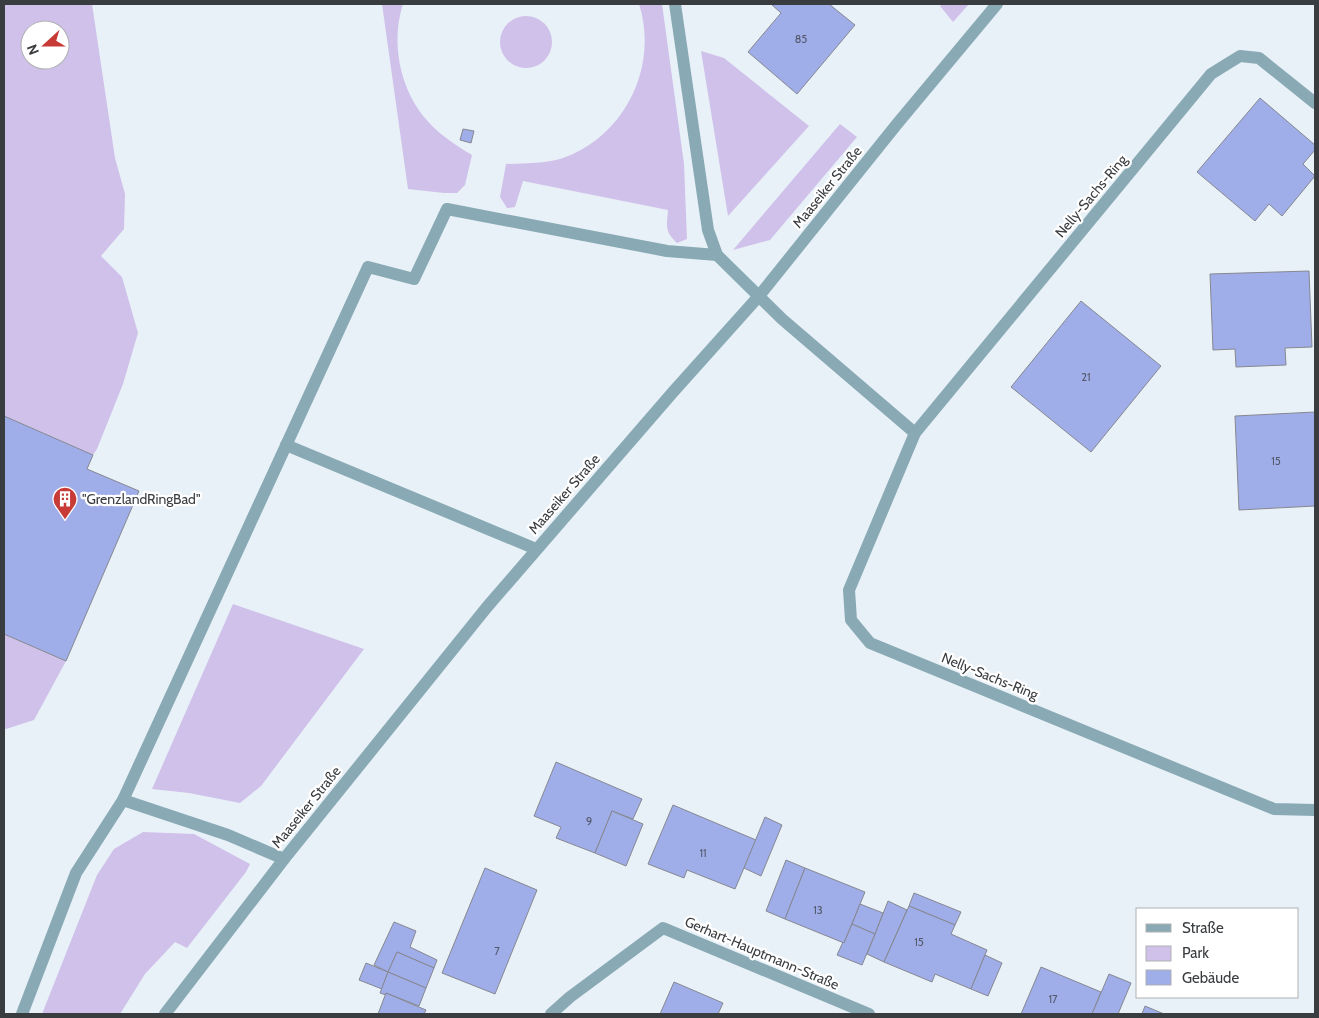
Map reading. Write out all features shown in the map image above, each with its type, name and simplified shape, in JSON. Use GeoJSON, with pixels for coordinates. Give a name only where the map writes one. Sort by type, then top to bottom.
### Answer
{"type":"FeatureCollection","features":[{"type":"Feature","properties":{"kind":"street"},"geometry":{"type":"LineString","coordinates":[[675,4],[708,230],[716,255],[782,319],[915,433]]}},
{"type":"Feature","properties":{"kind":"street","name":"Maaseiker Straße"},"geometry":{"type":"LineString","coordinates":[[165,1014],[284,859],[487,607],[759,296],[897,124],[997,4]]}},
{"type":"Feature","properties":{"kind":"street","name":"Nelly-Sachs-Ring"},"geometry":{"type":"LineString","coordinates":[[1315,103],[1259,58],[1240,56],[1211,74],[915,433],[850,590],[851,620],[870,643],[1274,809],[1315,810]]}},
{"type":"Feature","properties":{"kind":"street"},"geometry":{"type":"LineString","coordinates":[[22,1014],[76,872],[122,800],[368,267],[414,279],[447,209],[667,251],[716,255]]}},
{"type":"Feature","properties":{"kind":"street"},"geometry":{"type":"LineString","coordinates":[[286,445],[536,549]]}},
{"type":"Feature","properties":{"kind":"street"},"geometry":{"type":"LineString","coordinates":[[122,800],[228,835],[284,859]]}},
{"type":"Feature","properties":{"kind":"street","name":"Gerhart-Hauptmann-Straße"},"geometry":{"type":"LineString","coordinates":[[551,1014],[570,997],[663,928],[869,1014]]}},
{"type":"Feature","properties":{"kind":"green space"},"geometry":{"type":"Polygon","coordinates":[[[4,4],[92,4],[115,158],[125,194],[124,229],[101,256],[122,277],[138,333],[123,384],[93,455],[4,416],[4,4]]]}},
{"type":"Feature","properties":{"kind":"green space"},"geometry":{"type":"Polygon","coordinates":[[[382,4],[403,4],[399,18],[398,48],[403,77],[415,105],[440,133],[472,155],[465,185],[457,193],[408,189],[382,4]]]}},
{"type":"Feature","properties":{"kind":"green space"},"geometry":{"type":"Polygon","coordinates":[[[639,4],[662,4],[684,164],[687,239],[677,243],[668,232],[668,210],[523,181],[515,207],[507,208],[500,197],[506,164],[542,162],[563,158],[585,148],[604,133],[620,116],[632,96],[640,74],[644,51],[644,28],[639,4]]]}},
{"type":"Feature","properties":{"kind":"green space"},"geometry":{"type":"Polygon","coordinates":[[[942,4],[969,4],[953,22],[940,6],[942,4]]]}},
{"type":"Feature","properties":{"kind":"green space"},"geometry":{"type":"Polygon","coordinates":[[[526,16],[536,18],[544,24],[550,32],[552,42],[550,52],[544,60],[536,66],[526,68],[516,66],[508,60],[502,52],[500,42],[502,32],[508,24],[516,18],[526,16]]]}},
{"type":"Feature","properties":{"kind":"green space"},"geometry":{"type":"Polygon","coordinates":[[[701,51],[724,58],[809,126],[728,216],[701,51]]]}},
{"type":"Feature","properties":{"kind":"green space"},"geometry":{"type":"Polygon","coordinates":[[[840,124],[857,137],[770,240],[733,250],[840,124]]]}},
{"type":"Feature","properties":{"kind":"green space"},"geometry":{"type":"Polygon","coordinates":[[[233,604],[364,649],[261,786],[240,803],[189,793],[152,789],[233,604]]]}},
{"type":"Feature","properties":{"kind":"green space"},"geometry":{"type":"Polygon","coordinates":[[[4,634],[66,661],[34,720],[6,729],[4,728],[4,634]]]}},
{"type":"Feature","properties":{"kind":"green space"},"geometry":{"type":"Polygon","coordinates":[[[143,832],[194,834],[250,864],[246,872],[187,948],[175,942],[145,974],[120,1014],[42,1014],[97,875],[114,849],[143,832]]]}},
{"type":"Feature","properties":{"kind":"building"},"geometry":{"type":"Polygon","coordinates":[[[771,4],[829,4],[855,25],[797,94],[748,52],[781,13],[771,4]]]}},
{"type":"Feature","properties":{"kind":"building"},"geometry":{"type":"Polygon","coordinates":[[[1260,98],[1315,145],[1315,150],[1303,164],[1315,176],[1282,216],[1269,204],[1255,221],[1197,172],[1260,98]]]}},
{"type":"Feature","properties":{"kind":"building"},"geometry":{"type":"Polygon","coordinates":[[[463,129],[474,131],[471,143],[460,140],[463,129]]]}},
{"type":"Feature","properties":{"kind":"building"},"geometry":{"type":"Polygon","coordinates":[[[1309,271],[1312,347],[1285,348],[1286,365],[1236,367],[1235,349],[1213,350],[1210,274],[1309,271]]]}},
{"type":"Feature","properties":{"kind":"building"},"geometry":{"type":"Polygon","coordinates":[[[1081,301],[1161,366],[1091,452],[1011,387],[1081,301]]]}},
{"type":"Feature","properties":{"kind":"building"},"geometry":{"type":"Polygon","coordinates":[[[1315,412],[1315,506],[1239,510],[1235,416],[1315,412]]]}},
{"type":"Feature","properties":{"kind":"building","name":"\"GrenzlandRingBad\""},"geometry":{"type":"Polygon","coordinates":[[[4,416],[93,455],[87,469],[139,491],[66,661],[4,634],[4,416]]]}},
{"type":"Feature","properties":{"kind":"building"},"geometry":{"type":"Polygon","coordinates":[[[556,762],[642,799],[633,819],[612,811],[595,853],[556,838],[561,827],[534,816],[556,762]]]}},
{"type":"Feature","properties":{"kind":"building"},"geometry":{"type":"Polygon","coordinates":[[[673,805],[756,840],[735,889],[687,870],[684,878],[648,864],[673,805]]]}},
{"type":"Feature","properties":{"kind":"building"},"geometry":{"type":"Polygon","coordinates":[[[612,811],[643,824],[626,866],[595,853],[612,811]]]}},
{"type":"Feature","properties":{"kind":"building"},"geometry":{"type":"Polygon","coordinates":[[[765,817],[782,825],[761,876],[744,868],[765,817]]]}},
{"type":"Feature","properties":{"kind":"building"},"geometry":{"type":"Polygon","coordinates":[[[786,860],[805,868],[785,919],[766,911],[786,860]]]}},
{"type":"Feature","properties":{"kind":"building"},"geometry":{"type":"Polygon","coordinates":[[[485,868],[537,890],[495,994],[442,973],[485,868]]]}},
{"type":"Feature","properties":{"kind":"building"},"geometry":{"type":"Polygon","coordinates":[[[805,868],[865,892],[844,943],[785,919],[805,868]]]}},
{"type":"Feature","properties":{"kind":"building"},"geometry":{"type":"Polygon","coordinates":[[[914,893],[961,912],[955,925],[909,906],[914,893]]]}},
{"type":"Feature","properties":{"kind":"building"},"geometry":{"type":"Polygon","coordinates":[[[888,901],[907,910],[884,962],[867,954],[888,901]]]}},
{"type":"Feature","properties":{"kind":"building"},"geometry":{"type":"Polygon","coordinates":[[[860,904],[883,913],[875,934],[852,924],[860,904]]]}},
{"type":"Feature","properties":{"kind":"building"},"geometry":{"type":"Polygon","coordinates":[[[909,906],[955,925],[951,934],[987,950],[971,989],[935,974],[932,982],[884,962],[909,906]]]}},
{"type":"Feature","properties":{"kind":"building"},"geometry":{"type":"Polygon","coordinates":[[[394,922],[416,931],[410,947],[437,960],[434,968],[397,952],[388,972],[374,965],[394,922]]]}},
{"type":"Feature","properties":{"kind":"building"},"geometry":{"type":"Polygon","coordinates":[[[852,924],[875,934],[862,965],[837,955],[852,924]]]}},
{"type":"Feature","properties":{"kind":"building"},"geometry":{"type":"Polygon","coordinates":[[[397,952],[434,968],[426,988],[388,972],[397,952]]]}},
{"type":"Feature","properties":{"kind":"building"},"geometry":{"type":"Polygon","coordinates":[[[985,955],[1002,963],[988,996],[971,989],[985,955]]]}},
{"type":"Feature","properties":{"kind":"building"},"geometry":{"type":"Polygon","coordinates":[[[366,963],[388,972],[382,989],[359,980],[366,963]]]}},
{"type":"Feature","properties":{"kind":"building"},"geometry":{"type":"Polygon","coordinates":[[[1041,967],[1101,992],[1092,1014],[1021,1014],[1041,967]]]}},
{"type":"Feature","properties":{"kind":"building"},"geometry":{"type":"Polygon","coordinates":[[[388,972],[426,988],[419,1006],[386,993],[386,995],[380,993],[388,972]]]}},
{"type":"Feature","properties":{"kind":"building"},"geometry":{"type":"Polygon","coordinates":[[[1109,974],[1131,983],[1118,1014],[1092,1014],[1109,974]]]}},
{"type":"Feature","properties":{"kind":"building"},"geometry":{"type":"Polygon","coordinates":[[[674,982],[723,1003],[718,1014],[660,1014],[674,982]]]}},
{"type":"Feature","properties":{"kind":"building"},"geometry":{"type":"Polygon","coordinates":[[[386,993],[426,1010],[424,1014],[378,1014],[386,993]]]}},
{"type":"Feature","properties":{"kind":"building"},"geometry":{"type":"Polygon","coordinates":[[[1145,1006],[1164,1014],[1142,1014],[1145,1006]]]}},
{"type":"Feature","properties":{"kind":"place","name":"\"GrenzlandRingBad\""},"geometry":{"type":"Point","coordinates":[65,520]}}]}
